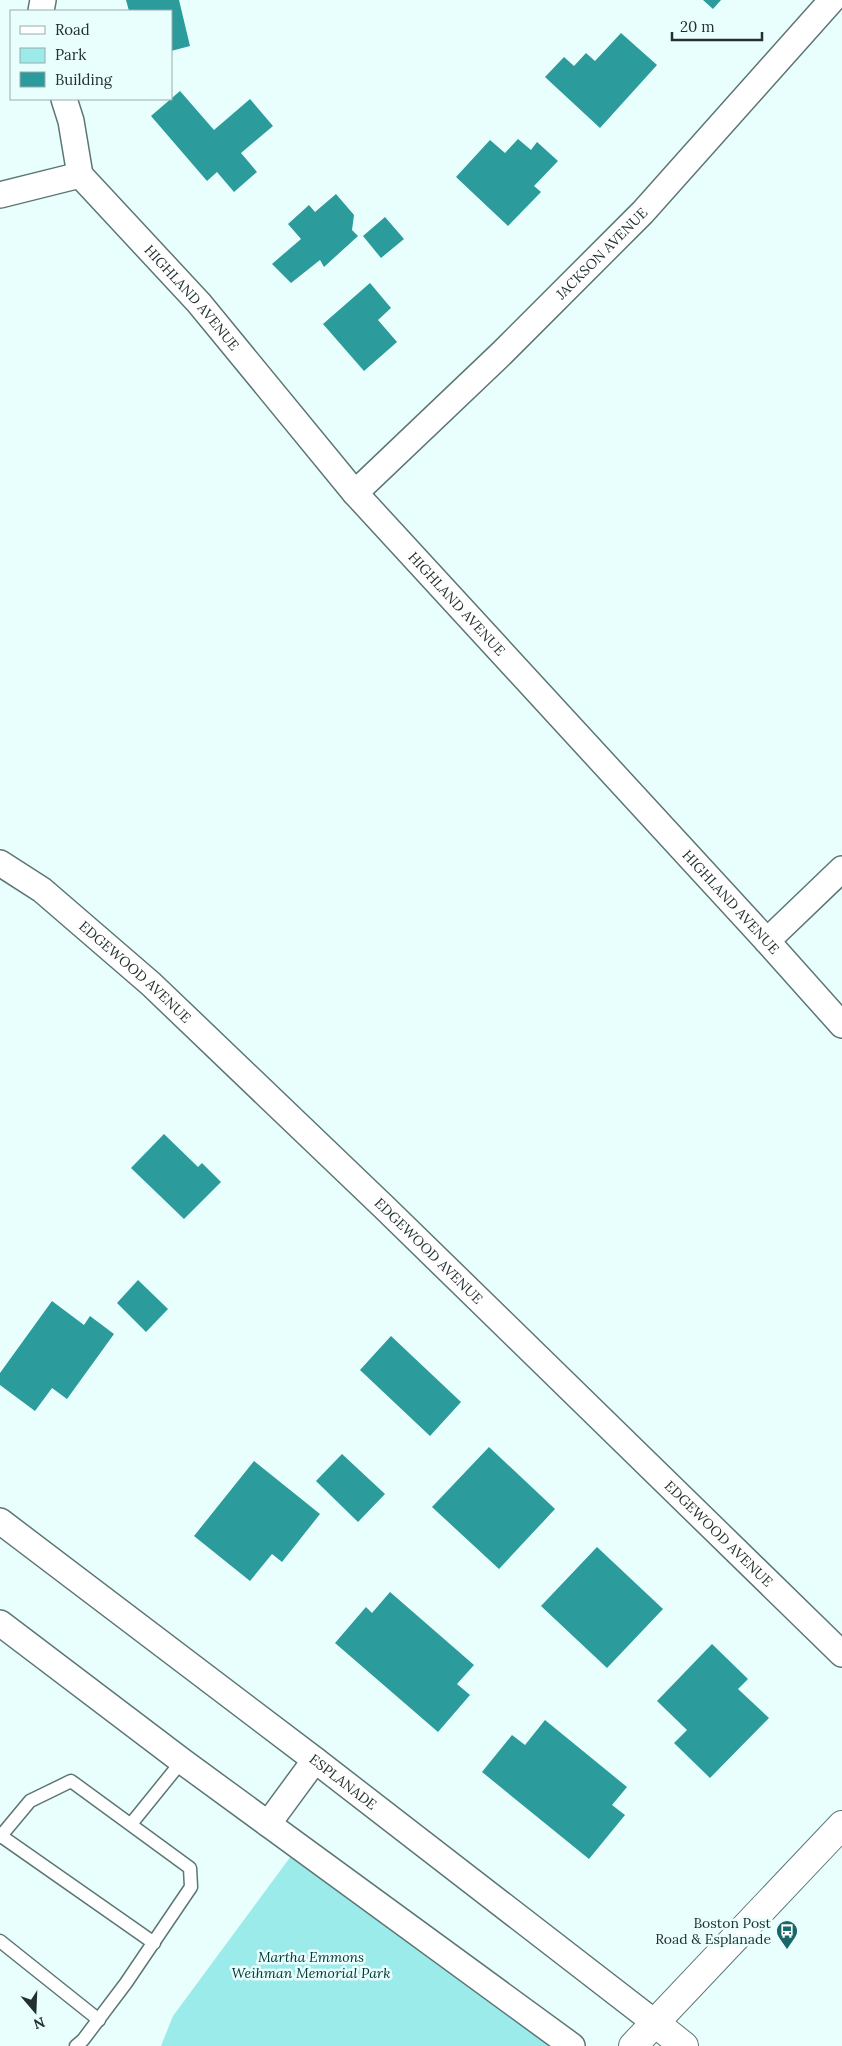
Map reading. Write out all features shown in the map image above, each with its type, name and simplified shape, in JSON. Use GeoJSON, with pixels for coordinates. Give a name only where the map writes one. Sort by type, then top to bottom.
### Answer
{"type":"FeatureCollection","features":[{"type":"Feature","properties":{"kind":"main road"},"geometry":{"type":"LineString","coordinates":[[632,2046],[842,1825]]}},
{"type":"Feature","properties":{"kind":"main road","name":"ESPLANADE"},"geometry":{"type":"LineString","coordinates":[[654,2022],[684,2046]]}},
{"type":"Feature","properties":{"kind":"street","name":"JACKSON AVENUE"},"geometry":{"type":"LineString","coordinates":[[355,493],[502,353],[643,212],[832,0]]}},
{"type":"Feature","properties":{"kind":"street"},"geometry":{"type":"LineString","coordinates":[[0,195],[80,175],[64,100]]}},
{"type":"Feature","properties":{"kind":"street","name":"HIGHLAND AVENUE"},"geometry":{"type":"LineString","coordinates":[[80,175],[199,303],[355,493],[842,1025]]}},
{"type":"Feature","properties":{"kind":"street","name":"EDGEWOOD AVENUE"},"geometry":{"type":"LineString","coordinates":[[0,863],[42,890],[151,984],[385,1208],[842,1654]]}},
{"type":"Feature","properties":{"kind":"street"},"geometry":{"type":"LineString","coordinates":[[767,941],[842,869]]}},
{"type":"Feature","properties":{"kind":"street","name":"ESPLANADE"},"geometry":{"type":"LineString","coordinates":[[0,1521],[315,1760],[654,2022]]}},
{"type":"Feature","properties":{"kind":"street"},"geometry":{"type":"LineString","coordinates":[[0,1623],[268,1824],[572,2046]]}},
{"type":"Feature","properties":{"kind":"street"},"geometry":{"type":"LineString","coordinates":[[268,1824],[315,1760]]}},
{"type":"Feature","properties":{"kind":"lane"},"geometry":{"type":"LineString","coordinates":[[131,1824],[182,1760]]}},
{"type":"Feature","properties":{"kind":"lane"},"geometry":{"type":"LineString","coordinates":[[76,2046],[99,2020],[154,1943],[191,1887],[190,1868],[72,1781],[30,1800],[1,1837],[154,1943]]}},
{"type":"Feature","properties":{"kind":"lane"},"geometry":{"type":"LineString","coordinates":[[0,1941],[99,2020]]}},
{"type":"Feature","properties":{"kind":"green space","name":"Martha Emmons Weihman Memorial Park"},"geometry":{"type":"Polygon","coordinates":[[[294,1852],[560,2046],[161,2046],[173,2016],[294,1852]]]}},
{"type":"Feature","properties":{"kind":"building"},"geometry":{"type":"Polygon","coordinates":[[[126,0],[179,0],[190,46],[172,51],[172,10],[129,10],[126,0]]]}},
{"type":"Feature","properties":{"kind":"building"},"geometry":{"type":"Polygon","coordinates":[[[703,0],[721,0],[713,9],[703,0]]]}},
{"type":"Feature","properties":{"kind":"building"},"geometry":{"type":"Polygon","coordinates":[[[621,33],[657,65],[600,128],[545,77],[564,57],[574,66],[586,53],[595,61],[621,33]]]}},
{"type":"Feature","properties":{"kind":"building"},"geometry":{"type":"Polygon","coordinates":[[[180,91],[214,130],[250,99],[273,126],[241,153],[257,172],[234,192],[217,172],[207,181],[151,116],[172,100],[180,91]]]}},
{"type":"Feature","properties":{"kind":"building"},"geometry":{"type":"Polygon","coordinates":[[[518,139],[531,150],[537,142],[558,161],[534,186],[541,192],[508,226],[456,177],[490,140],[505,153],[518,139]]]}},
{"type":"Feature","properties":{"kind":"building"},"geometry":{"type":"Polygon","coordinates":[[[336,194],[354,215],[352,230],[358,236],[324,267],[320,260],[291,283],[272,264],[301,239],[288,224],[309,205],[315,212],[336,194]]]}},
{"type":"Feature","properties":{"kind":"building"},"geometry":{"type":"Polygon","coordinates":[[[385,217],[404,239],[381,258],[363,236],[385,217]]]}},
{"type":"Feature","properties":{"kind":"building"},"geometry":{"type":"Polygon","coordinates":[[[370,283],[391,308],[378,320],[397,342],[364,371],[323,324],[370,283]]]}},
{"type":"Feature","properties":{"kind":"building"},"geometry":{"type":"Polygon","coordinates":[[[164,1134],[198,1167],[202,1163],[221,1182],[184,1219],[131,1168],[164,1134]]]}},
{"type":"Feature","properties":{"kind":"building"},"geometry":{"type":"Polygon","coordinates":[[[138,1280],[168,1309],[146,1332],[117,1303],[138,1280]]]}},
{"type":"Feature","properties":{"kind":"building"},"geometry":{"type":"Polygon","coordinates":[[[52,1301],[84,1325],[90,1316],[114,1334],[67,1399],[52,1388],[35,1411],[0,1385],[0,1373],[52,1301]]]}},
{"type":"Feature","properties":{"kind":"building"},"geometry":{"type":"Polygon","coordinates":[[[391,1336],[461,1402],[430,1436],[360,1370],[391,1336]]]}},
{"type":"Feature","properties":{"kind":"building"},"geometry":{"type":"Polygon","coordinates":[[[489,1447],[555,1509],[499,1569],[432,1507],[489,1447]]]}},
{"type":"Feature","properties":{"kind":"building"},"geometry":{"type":"Polygon","coordinates":[[[342,1454],[385,1494],[358,1522],[316,1481],[342,1454]]]}},
{"type":"Feature","properties":{"kind":"building"},"geometry":{"type":"Polygon","coordinates":[[[254,1461],[320,1514],[282,1562],[272,1554],[250,1581],[194,1536],[254,1461]]]}},
{"type":"Feature","properties":{"kind":"building"},"geometry":{"type":"Polygon","coordinates":[[[597,1547],[663,1609],[607,1668],[541,1606],[597,1547]]]}},
{"type":"Feature","properties":{"kind":"building"},"geometry":{"type":"Polygon","coordinates":[[[390,1592],[474,1665],[457,1684],[470,1695],[438,1732],[335,1643],[366,1607],[372,1613],[390,1592]]]}},
{"type":"Feature","properties":{"kind":"building"},"geometry":{"type":"Polygon","coordinates":[[[712,1644],[748,1679],[738,1689],[769,1718],[710,1778],[674,1743],[687,1730],[657,1701],[712,1644]]]}},
{"type":"Feature","properties":{"kind":"building"},"geometry":{"type":"Polygon","coordinates":[[[545,1720],[627,1787],[612,1805],[625,1815],[589,1859],[482,1772],[512,1735],[525,1745],[545,1720]]]}},
{"type":"Feature","properties":{"kind":"place","name":"Boston Post Road & Esplanade"},"geometry":{"type":"Point","coordinates":[787,1950]}}]}
